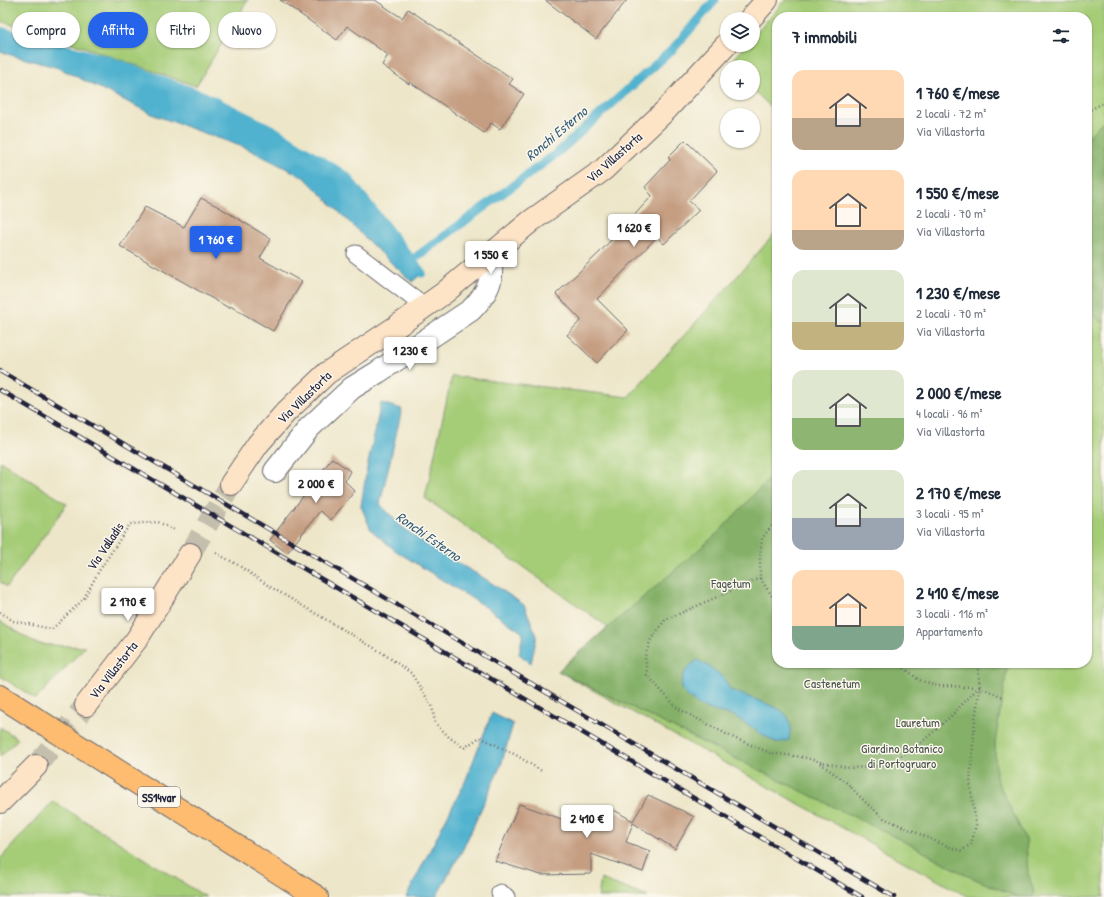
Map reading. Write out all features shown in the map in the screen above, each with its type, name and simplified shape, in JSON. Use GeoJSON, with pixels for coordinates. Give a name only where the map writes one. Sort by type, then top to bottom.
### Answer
{"type":"FeatureCollection","features":[{"type":"Feature","properties":{"kind":"highway","name":"SS14var"},"geometry":{"type":"LineString","coordinates":[[0,696],[317,897]]}},
{"type":"Feature","properties":{"kind":"street"},"geometry":{"type":"LineString","coordinates":[[756,12],[766,0]]}},
{"type":"Feature","properties":{"kind":"street","name":"Via Villastorta"},"geometry":{"type":"LineString","coordinates":[[231,484],[258,444],[286,412],[327,373],[364,349],[444,292],[531,221],[603,170],[665,110],[720,51]]}},
{"type":"Feature","properties":{"kind":"street","name":"Via Villastorta"},"geometry":{"type":"LineString","coordinates":[[275,471],[310,428],[352,388],[471,310],[487,290],[491,277],[491,268],[488,256]]}},
{"type":"Feature","properties":{"kind":"street","name":"Via Villastorta"},"geometry":{"type":"LineString","coordinates":[[86,705],[137,639],[190,554]]}},
{"type":"Feature","properties":{"kind":"street"},"geometry":{"type":"LineString","coordinates":[[0,802],[36,766]]}},
{"type":"Feature","properties":{"kind":"lane"},"geometry":{"type":"LineString","coordinates":[[356,254],[424,306]]}},
{"type":"Feature","properties":{"kind":"path"},"geometry":{"type":"LineString","coordinates":[[1092,109],[1104,103]]}},
{"type":"Feature","properties":{"kind":"path","name":"Via Valladis"},"geometry":{"type":"LineString","coordinates":[[0,612],[13,621],[52,629],[83,600],[99,571],[130,524],[158,522],[178,532]]}},
{"type":"Feature","properties":{"kind":"path"},"geometry":{"type":"LineString","coordinates":[[772,526],[762,538],[760,556],[760,578],[772,596]]}},
{"type":"Feature","properties":{"kind":"path"},"geometry":{"type":"LineString","coordinates":[[211,550],[381,652],[411,674],[432,706],[435,723],[449,737],[464,748],[480,737],[543,772]]}},
{"type":"Feature","properties":{"kind":"path"},"geometry":{"type":"LineString","coordinates":[[760,578],[665,620],[651,639],[645,656],[647,675],[677,708],[732,737],[770,752],[803,757],[850,768],[874,767],[895,760],[921,743],[980,687]]}},
{"type":"Feature","properties":{"kind":"path"},"geometry":{"type":"LineString","coordinates":[[904,668],[919,680],[937,686],[980,687],[1003,697]]}},
{"type":"Feature","properties":{"kind":"path"},"geometry":{"type":"LineString","coordinates":[[817,761],[847,783],[866,803],[884,818],[961,851],[971,844],[976,825],[970,783],[974,719],[980,687],[978,668]]}},
{"type":"Feature","properties":{"kind":"green space"},"geometry":{"type":"Polygon","coordinates":[[[0,0],[248,0],[241,12],[218,12],[219,48],[196,86],[80,46],[80,12],[12,12],[12,25],[0,21],[0,0]]]}},
{"type":"Feature","properties":{"kind":"green space"},"geometry":{"type":"Polygon","coordinates":[[[785,0],[1104,0],[1104,897],[968,897],[558,671],[608,627],[425,498],[452,376],[628,397],[772,237],[772,668],[1092,668],[1092,12],[775,12],[785,0]]]}},
{"type":"Feature","properties":{"kind":"green space"},"geometry":{"type":"Polygon","coordinates":[[[772,15],[772,108],[760,97],[760,60],[733,60],[740,52],[760,52],[760,29],[772,15]]]}},
{"type":"Feature","properties":{"kind":"green space"},"geometry":{"type":"Polygon","coordinates":[[[1104,120],[1104,323],[1092,315],[1092,133],[1104,120]]]}},
{"type":"Feature","properties":{"kind":"green space"},"geometry":{"type":"Polygon","coordinates":[[[0,461],[67,504],[7,587],[0,582],[0,461]]]}},
{"type":"Feature","properties":{"kind":"green space","name":"Giardino Botanico di Portogruaro"},"geometry":{"type":"Polygon","coordinates":[[[772,475],[772,668],[1007,668],[995,743],[996,778],[1026,840],[1028,873],[1034,892],[1033,897],[1018,897],[968,876],[911,845],[558,671],[719,532],[772,475]]]}},
{"type":"Feature","properties":{"kind":"green space"},"geometry":{"type":"Polygon","coordinates":[[[0,621],[37,644],[85,647],[36,699],[0,676],[0,621]]]}},
{"type":"Feature","properties":{"kind":"green space"},"geometry":{"type":"Polygon","coordinates":[[[0,727],[18,739],[0,757],[0,727]]]}},
{"type":"Feature","properties":{"kind":"green space"},"geometry":{"type":"Polygon","coordinates":[[[53,801],[206,897],[0,897],[0,859],[53,801]]]}},
{"type":"Feature","properties":{"kind":"green space"},"geometry":{"type":"Polygon","coordinates":[[[601,879],[648,897],[598,897],[601,879]]]}},
{"type":"Feature","properties":{"kind":"water"},"geometry":{"type":"Polygon","coordinates":[[[0,31],[12,34],[12,48],[63,48],[108,60],[204,96],[273,130],[346,176],[422,273],[412,282],[369,242],[305,178],[246,148],[154,115],[59,68],[0,52],[0,31]]]}},
{"type":"Feature","properties":{"kind":"water"},"geometry":{"type":"Polygon","coordinates":[[[381,403],[402,409],[380,504],[401,526],[430,547],[484,578],[524,605],[537,636],[531,663],[519,654],[523,633],[487,608],[396,551],[371,530],[361,506],[367,468],[381,403]]]}},
{"type":"Feature","properties":{"kind":"water"},"geometry":{"type":"Polygon","coordinates":[[[697,660],[710,667],[724,678],[730,690],[781,710],[788,717],[791,727],[789,740],[777,743],[734,716],[700,706],[688,697],[681,689],[682,679],[687,669],[697,660]]]}},
{"type":"Feature","properties":{"kind":"water"},"geometry":{"type":"Polygon","coordinates":[[[492,713],[513,724],[501,765],[463,849],[436,897],[406,897],[465,782],[492,713]]]}},
{"type":"Feature","properties":{"kind":"building"},"geometry":{"type":"Polygon","coordinates":[[[280,0],[375,0],[402,18],[408,9],[513,79],[509,84],[524,94],[500,129],[491,123],[484,133],[410,82],[409,84],[382,65],[388,55],[347,26],[337,40],[280,0]]]}},
{"type":"Feature","properties":{"kind":"building"},"geometry":{"type":"Polygon","coordinates":[[[545,0],[627,0],[596,39],[545,0]]]}},
{"type":"Feature","properties":{"kind":"building"},"geometry":{"type":"Polygon","coordinates":[[[685,140],[717,171],[689,201],[699,210],[664,244],[657,237],[597,299],[628,330],[597,363],[567,335],[581,320],[556,294],[600,252],[652,196],[645,187],[670,160],[668,157],[685,140]]]}},
{"type":"Feature","properties":{"kind":"building"},"geometry":{"type":"Polygon","coordinates":[[[201,198],[219,207],[271,239],[260,258],[302,282],[273,331],[230,306],[229,308],[120,246],[145,207],[184,227],[201,198]]]}},
{"type":"Feature","properties":{"kind":"building"},"geometry":{"type":"Polygon","coordinates":[[[332,458],[350,471],[345,481],[355,491],[331,520],[320,511],[287,553],[270,540],[332,458]]]}},
{"type":"Feature","properties":{"kind":"building"},"geometry":{"type":"Polygon","coordinates":[[[648,795],[694,817],[675,849],[633,823],[626,842],[650,851],[643,872],[591,854],[591,874],[541,875],[495,861],[519,804],[593,830],[607,806],[633,821],[648,795]]]}},
{"type":"Feature","properties":{"kind":"waterway","name":"Ronchi Esterno"},"geometry":{"type":"LineString","coordinates":[[412,260],[556,154],[673,49],[715,0]]}},
{"type":"Feature","properties":{"kind":"waterway"},"geometry":{"type":"LineString","coordinates":[[0,31],[108,60],[204,96],[273,130],[346,176],[422,273]]}},
{"type":"Feature","properties":{"kind":"tunnel"},"geometry":{"type":"LineString","coordinates":[[190,554],[231,484]]}},
{"type":"Feature","properties":{"kind":"tunnel"},"geometry":{"type":"LineString","coordinates":[[36,766],[86,705]]}},
{"type":"Feature","properties":{"kind":"railway"},"geometry":{"type":"LineString","coordinates":[[0,371],[894,897]]}},
{"type":"Feature","properties":{"kind":"railway"},"geometry":{"type":"LineString","coordinates":[[0,390],[862,897]]}},
{"type":"Feature","properties":{"kind":"park label","name":"Fagetum"},"geometry":{"type":"Point","coordinates":[731,583]}},
{"type":"Feature","properties":{"kind":"park label","name":"Castenetum"},"geometry":{"type":"Point","coordinates":[832,683]}},
{"type":"Feature","properties":{"kind":"park label","name":"Lauretum"},"geometry":{"type":"Point","coordinates":[918,722]}}]}
